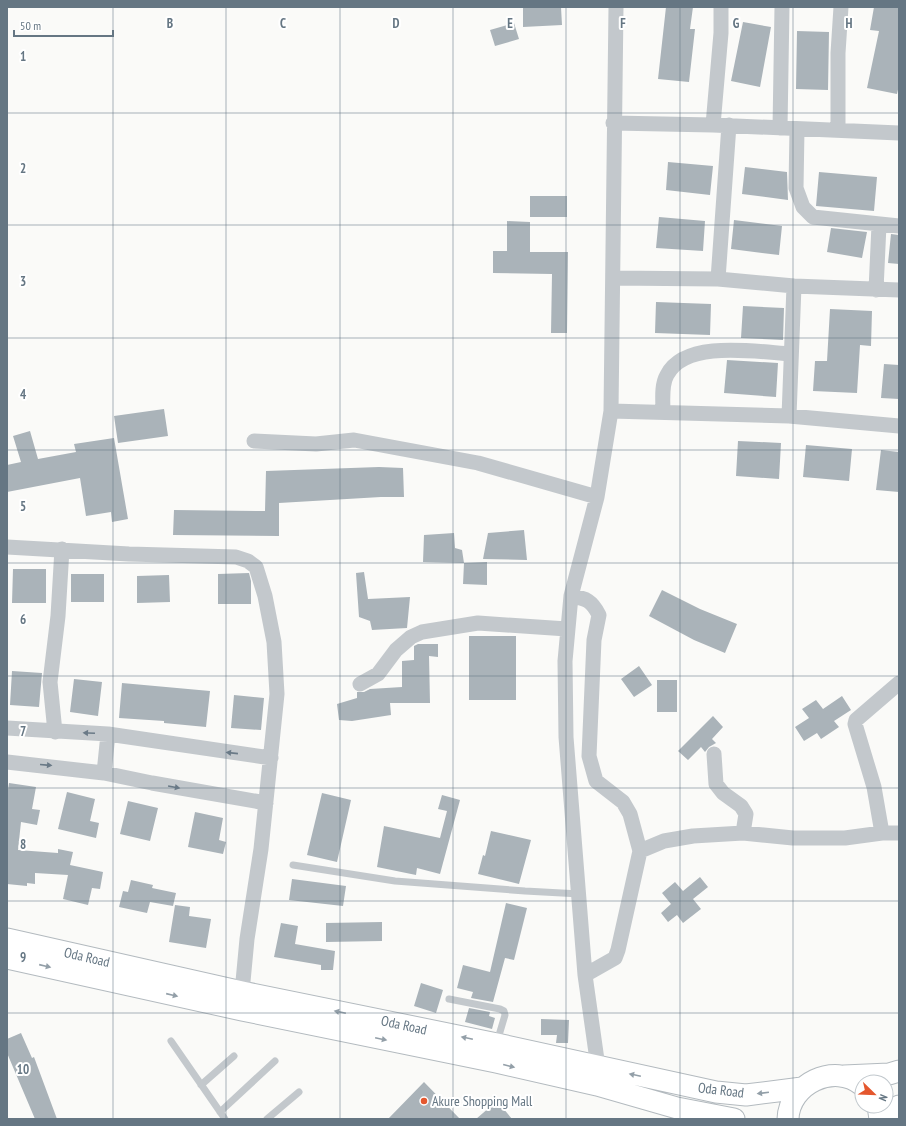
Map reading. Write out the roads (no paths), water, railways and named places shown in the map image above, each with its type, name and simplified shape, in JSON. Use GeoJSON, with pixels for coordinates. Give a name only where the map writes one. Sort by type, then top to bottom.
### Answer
{"type":"FeatureCollection","features":[{"type":"Feature","properties":{"kind":"street"},"geometry":{"type":"LineString","coordinates":[[598,1067],[585,975],[580,894],[566,738],[565,662],[571,596],[597,496],[611,411],[613,123],[616,7]]}},
{"type":"Feature","properties":{"kind":"street"},"geometry":{"type":"LineString","coordinates":[[713,124],[721,33],[721,7]]}},
{"type":"Feature","properties":{"kind":"street"},"geometry":{"type":"LineString","coordinates":[[780,128],[782,7]]}},
{"type":"Feature","properties":{"kind":"street"},"geometry":{"type":"LineString","coordinates":[[838,130],[838,53],[841,7]]}},
{"type":"Feature","properties":{"kind":"street"},"geometry":{"type":"LineString","coordinates":[[613,123],[713,124],[899,133]]}},
{"type":"Feature","properties":{"kind":"street"},"geometry":{"type":"LineString","coordinates":[[718,279],[729,125]]}},
{"type":"Feature","properties":{"kind":"street"},"geometry":{"type":"LineString","coordinates":[[797,129],[796,188],[803,207],[813,217],[899,226]]}},
{"type":"Feature","properties":{"kind":"street"},"geometry":{"type":"LineString","coordinates":[[876,290],[879,225]]}},
{"type":"Feature","properties":{"kind":"street"},"geometry":{"type":"LineString","coordinates":[[613,278],[718,279],[794,286],[899,290]]}},
{"type":"Feature","properties":{"kind":"street"},"geometry":{"type":"LineString","coordinates":[[789,416],[794,286]]}},
{"type":"Feature","properties":{"kind":"street"},"geometry":{"type":"LineString","coordinates":[[663,412],[666,375],[675,365],[688,356],[715,350],[792,354]]}},
{"type":"Feature","properties":{"kind":"street"},"geometry":{"type":"LineString","coordinates":[[611,411],[789,416],[899,426]]}},
{"type":"Feature","properties":{"kind":"street"},"geometry":{"type":"LineString","coordinates":[[254,441],[316,444],[354,440],[478,463],[597,496]]}},
{"type":"Feature","properties":{"kind":"street"},"geometry":{"type":"LineString","coordinates":[[7,547],[129,554],[236,557],[248,561],[256,568],[265,596],[274,642],[277,694],[266,803],[242,992]]}},
{"type":"Feature","properties":{"kind":"street"},"geometry":{"type":"LineString","coordinates":[[55,732],[50,682],[58,616],[62,549]]}},
{"type":"Feature","properties":{"kind":"street"},"geometry":{"type":"LineString","coordinates":[[571,596],[585,598],[593,604],[599,615],[594,640],[590,690],[589,756],[592,772],[596,781],[623,802],[630,814],[640,851],[617,954],[610,962],[585,975]]}},
{"type":"Feature","properties":{"kind":"street"},"geometry":{"type":"LineString","coordinates":[[360,684],[378,674],[396,650],[411,637],[422,632],[478,622],[567,629]]}},
{"type":"Feature","properties":{"kind":"street"},"geometry":{"type":"LineString","coordinates":[[882,833],[874,787],[855,724],[856,720],[899,683]]}},
{"type":"Feature","properties":{"kind":"street"},"geometry":{"type":"LineString","coordinates":[[7,728],[108,734],[271,758]]}},
{"type":"Feature","properties":{"kind":"street"},"geometry":{"type":"LineString","coordinates":[[104,772],[108,734]]}},
{"type":"Feature","properties":{"kind":"street"},"geometry":{"type":"LineString","coordinates":[[714,754],[716,784],[723,793],[741,806],[746,814],[743,833]]}},
{"type":"Feature","properties":{"kind":"street"},"geometry":{"type":"LineString","coordinates":[[7,762],[104,772],[152,783],[266,803]]}},
{"type":"Feature","properties":{"kind":"street"},"geometry":{"type":"LineString","coordinates":[[640,851],[664,841],[692,836],[743,833],[810,839],[845,838],[882,833],[899,833]]}},
{"type":"Feature","properties":{"kind":"street","name":"Oda Road"},"geometry":{"type":"LineString","coordinates":[[7,939],[242,992],[497,1044],[716,1092],[746,1095],[802,1088]]}},
{"type":"Feature","properties":{"kind":"street","name":"Oda Road"},"geometry":{"type":"LineString","coordinates":[[7,958],[242,1010],[496,1062],[597,1085],[677,1108],[734,1119]]}},
{"type":"Feature","properties":{"kind":"street"},"geometry":{"type":"LineString","coordinates":[[788,1119],[793,1100],[802,1088],[814,1080],[828,1076],[889,1074],[899,1072]]}},
{"type":"Feature","properties":{"kind":"street"},"geometry":{"type":"LineString","coordinates":[[843,1076],[854,1080]]}},
{"type":"Feature","properties":{"kind":"street"},"geometry":{"type":"LineString","coordinates":[[880,1119],[899,1106]]}},
{"type":"Feature","properties":{"kind":"street"},"geometry":{"type":"LineString","coordinates":[[677,1108],[697,1119]]}},
{"type":"Feature","properties":{"kind":"lane"},"geometry":{"type":"LineString","coordinates":[[293,865],[395,881],[525,892],[580,894]]}},
{"type":"Feature","properties":{"kind":"lane"},"geometry":{"type":"LineString","coordinates":[[450,999],[500,1008],[504,1011],[505,1015],[497,1044]]}},
{"type":"Feature","properties":{"kind":"lane"},"geometry":{"type":"LineString","coordinates":[[171,1041],[225,1119]]}},
{"type":"Feature","properties":{"kind":"lane"},"geometry":{"type":"LineString","coordinates":[[201,1084],[234,1056]]}},
{"type":"Feature","properties":{"kind":"lane"},"geometry":{"type":"LineString","coordinates":[[220,1112],[275,1061]]}},
{"type":"Feature","properties":{"kind":"lane"},"geometry":{"type":"LineString","coordinates":[[268,1119],[299,1092]]}},
{"type":"Feature","properties":{"kind":"place","name":"Akure Shopping Mall"},"geometry":{"type":"Point","coordinates":[424,1101]}}]}
